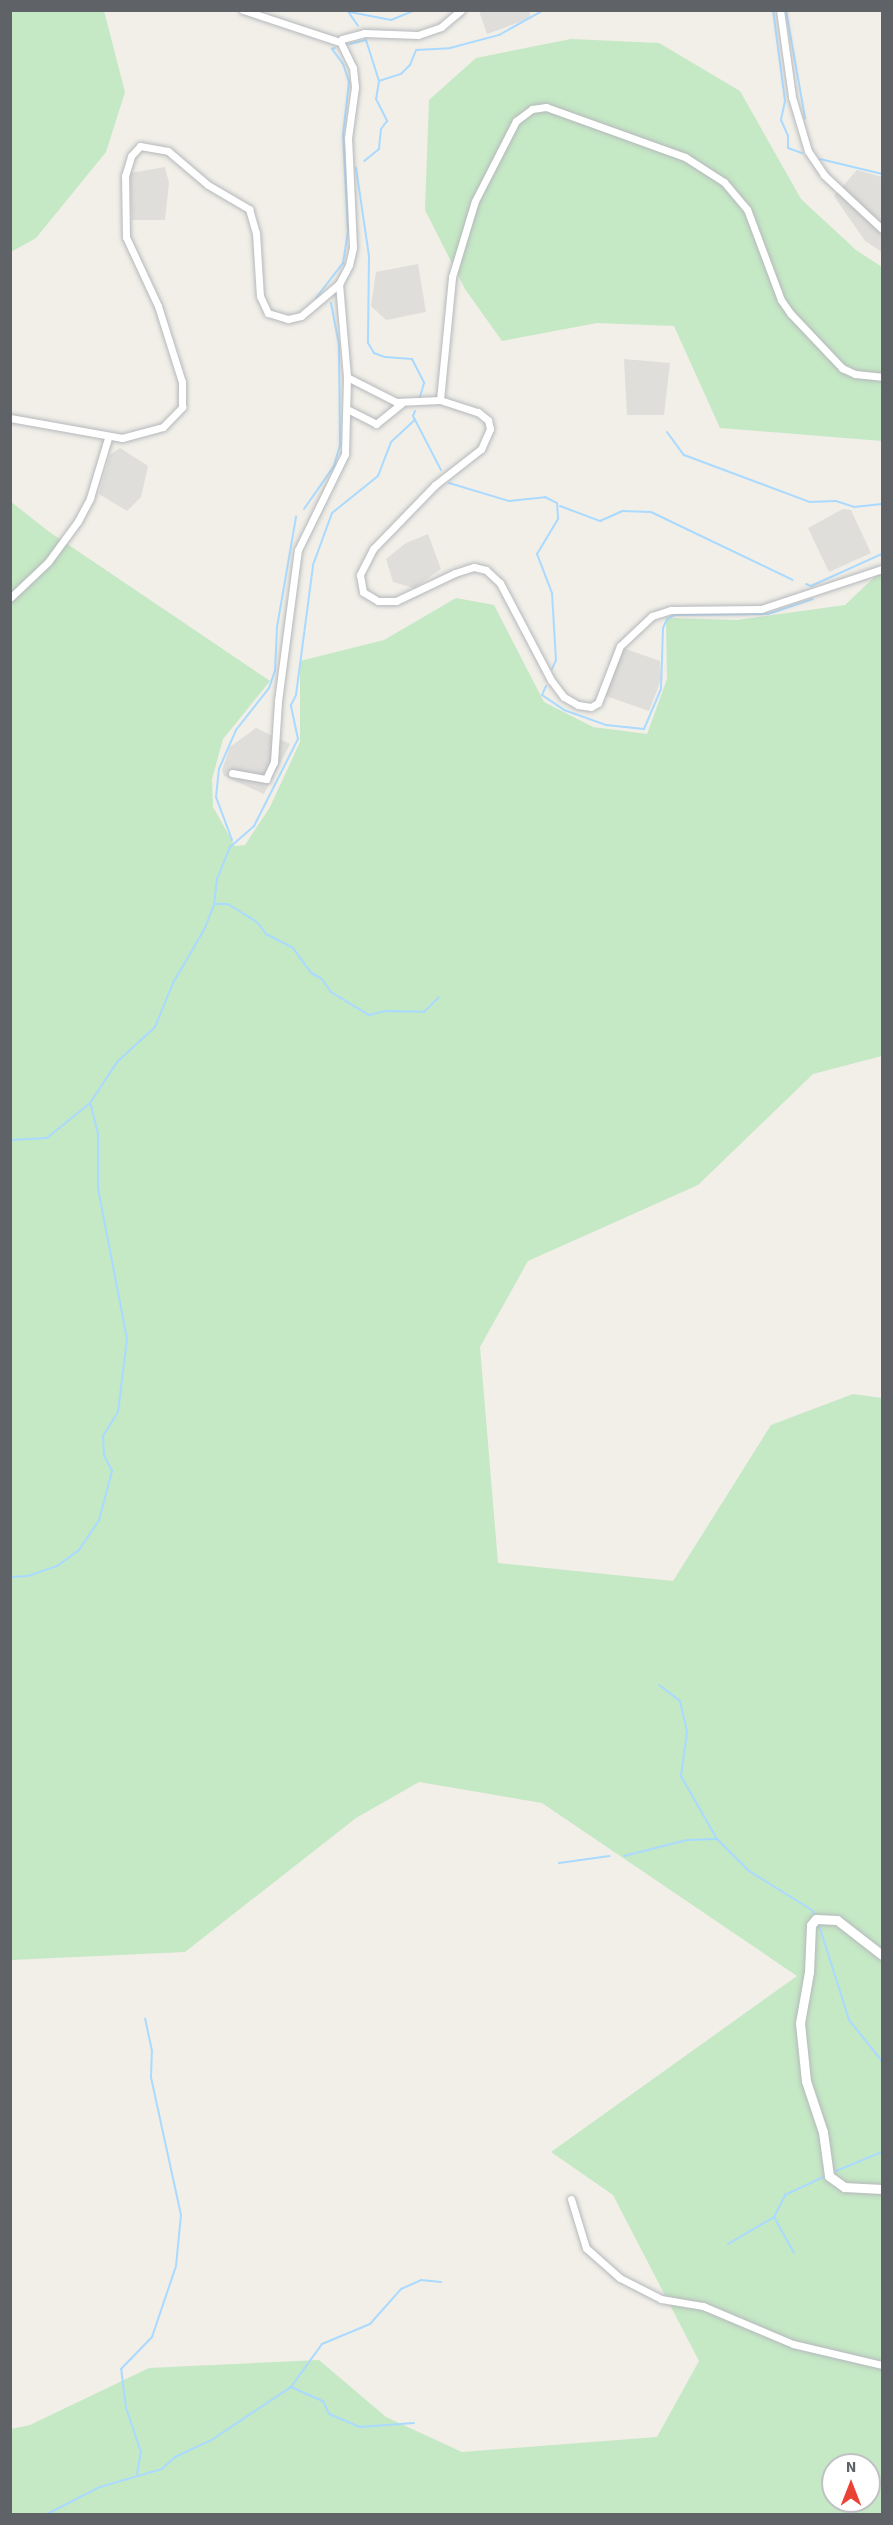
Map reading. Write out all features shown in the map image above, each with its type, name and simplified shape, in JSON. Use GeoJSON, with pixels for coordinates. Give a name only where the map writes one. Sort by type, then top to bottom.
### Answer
{"type":"FeatureCollection","features":[{"type":"Feature","properties":{"kind":"street"},"geometry":{"type":"LineString","coordinates":[[243,10],[340,41],[364,33],[418,35],[441,27],[461,10]]}},
{"type":"Feature","properties":{"kind":"street"},"geometry":{"type":"LineString","coordinates":[[780,10],[792,97],[808,151],[824,175],[882,230]]}},
{"type":"Feature","properties":{"kind":"street"},"geometry":{"type":"LineString","coordinates":[[10,418],[108,438],[137,437],[158,430],[174,418],[184,403],[182,382],[158,306],[126,237],[126,168],[140,146],[168,151],[208,185],[249,209],[256,233],[260,296],[268,313],[288,319],[301,316],[339,285],[349,265],[353,247],[348,138],[356,87],[353,68],[340,41]]}},
{"type":"Feature","properties":{"kind":"street"},"geometry":{"type":"LineString","coordinates":[[440,400],[452,277],[475,201],[516,121],[532,109],[546,107],[685,157],[724,182],[747,209],[781,300],[790,313],[842,368],[855,375],[882,377]]}},
{"type":"Feature","properties":{"kind":"street"},"geometry":{"type":"LineString","coordinates":[[232,773],[267,779],[274,762],[277,709],[298,550],[344,459],[347,377],[339,285]]}},
{"type":"Feature","properties":{"kind":"street"},"geometry":{"type":"LineString","coordinates":[[347,377],[402,404]]}},
{"type":"Feature","properties":{"kind":"street"},"geometry":{"type":"LineString","coordinates":[[347,409],[376,424],[402,404],[440,400],[483,414],[490,423],[489,439],[435,485],[374,549],[360,575],[362,590],[378,601],[396,601],[455,573],[474,567],[486,570],[500,583],[551,680],[564,697],[578,705],[591,707],[598,703],[620,646],[652,616],[671,610],[761,609],[882,569]]}},
{"type":"Feature","properties":{"kind":"street"},"geometry":{"type":"LineString","coordinates":[[10,598],[48,562],[78,521],[90,498],[108,438]]}},
{"type":"Feature","properties":{"kind":"street"},"geometry":{"type":"LineString","coordinates":[[882,1955],[830,1917],[816,1919],[810,1925],[809,1972],[800,2023],[801,2051],[823,2132],[829,2176],[844,2187],[882,2188]]}},
{"type":"Feature","properties":{"kind":"street"},"geometry":{"type":"LineString","coordinates":[[571,2199],[586,2248],[620,2278],[661,2299],[703,2306],[793,2344],[882,2365]]}},
{"type":"Feature","properties":{"kind":"shaded area"},"geometry":{"type":"Polygon","coordinates":[[[479,11],[529,11],[531,18],[487,34],[479,11]]]}},
{"type":"Feature","properties":{"kind":"shaded area"},"geometry":{"type":"Polygon","coordinates":[[[165,167],[169,183],[165,220],[132,220],[130,173],[165,167]]]}},
{"type":"Feature","properties":{"kind":"shaded area"},"geometry":{"type":"Polygon","coordinates":[[[857,170],[882,177],[882,252],[865,241],[834,196],[857,170]]]}},
{"type":"Feature","properties":{"kind":"shaded area"},"geometry":{"type":"Polygon","coordinates":[[[418,264],[426,312],[386,320],[371,306],[376,272],[418,264]]]}},
{"type":"Feature","properties":{"kind":"shaded area"},"geometry":{"type":"Polygon","coordinates":[[[624,359],[670,363],[664,415],[627,415],[624,359]]]}},
{"type":"Feature","properties":{"kind":"shaded area"},"geometry":{"type":"Polygon","coordinates":[[[120,448],[148,466],[141,497],[127,511],[99,494],[110,455],[120,448]]]}},
{"type":"Feature","properties":{"kind":"shaded area"},"geometry":{"type":"Polygon","coordinates":[[[843,509],[851,510],[871,553],[829,572],[808,528],[843,509]]]}},
{"type":"Feature","properties":{"kind":"shaded area"},"geometry":{"type":"Polygon","coordinates":[[[428,534],[441,569],[414,588],[393,582],[386,559],[406,543],[428,534]]]}},
{"type":"Feature","properties":{"kind":"shaded area"},"geometry":{"type":"Polygon","coordinates":[[[623,648],[660,661],[661,680],[649,711],[606,696],[623,648]]]}},
{"type":"Feature","properties":{"kind":"shaded area"},"geometry":{"type":"Polygon","coordinates":[[[256,728],[290,744],[264,794],[224,776],[222,770],[230,747],[256,728]]]}},
{"type":"Feature","properties":{"kind":"green space"},"geometry":{"type":"Polygon","coordinates":[[[11,10],[104,11],[125,92],[106,152],[36,238],[11,252],[11,10]]]}},
{"type":"Feature","properties":{"kind":"green space"},"geometry":{"type":"Polygon","coordinates":[[[571,39],[659,43],[740,91],[801,199],[856,250],[882,267],[882,441],[720,428],[674,326],[597,323],[502,341],[465,289],[425,210],[429,100],[476,58],[571,39]]]}},
{"type":"Feature","properties":{"kind":"green space"},"geometry":{"type":"Polygon","coordinates":[[[10,501],[48,531],[270,681],[223,739],[212,779],[213,807],[235,846],[245,845],[270,807],[300,742],[300,661],[384,640],[456,598],[494,605],[544,702],[593,727],[647,734],[667,679],[666,618],[737,620],[845,605],[882,570],[882,1056],[813,1074],[698,1185],[528,1261],[480,1347],[498,1563],[673,1581],[771,1425],[853,1394],[882,1398],[882,2514],[11,2514],[11,2429],[30,2425],[149,2368],[319,2360],[386,2417],[462,2452],[657,2437],[699,2361],[613,2195],[551,2152],[797,1976],[542,1803],[419,1782],[356,1818],[185,1952],[11,1960],[10,501]]]}},
{"type":"Feature","properties":{"kind":"waterway"},"geometry":{"type":"LineString","coordinates":[[347,10],[358,26]]}},
{"type":"Feature","properties":{"kind":"waterway"},"geometry":{"type":"LineString","coordinates":[[350,12],[391,20],[416,10]]}},
{"type":"Feature","properties":{"kind":"waterway"},"geometry":{"type":"LineString","coordinates":[[379,81],[401,74],[410,65],[416,50],[450,48],[499,35],[544,10]]}},
{"type":"Feature","properties":{"kind":"waterway"},"geometry":{"type":"LineString","coordinates":[[773,10],[785,101],[781,120],[788,136],[788,148],[802,153]]}},
{"type":"Feature","properties":{"kind":"waterway"},"geometry":{"type":"LineString","coordinates":[[786,10],[805,118]]}},
{"type":"Feature","properties":{"kind":"waterway"},"geometry":{"type":"LineString","coordinates":[[350,44],[366,40],[379,81],[376,99],[387,121],[381,129],[379,149],[364,161]]}},
{"type":"Feature","properties":{"kind":"waterway"},"geometry":{"type":"LineString","coordinates":[[316,298],[343,263],[348,230],[343,134],[349,82],[343,64],[332,49],[335,48]]}},
{"type":"Feature","properties":{"kind":"waterway"},"geometry":{"type":"LineString","coordinates":[[820,159],[882,174]]}},
{"type":"Feature","properties":{"kind":"waterway"},"geometry":{"type":"LineString","coordinates":[[356,168],[369,256],[368,343],[374,353],[385,357],[412,359],[424,383],[420,397]]}},
{"type":"Feature","properties":{"kind":"waterway"},"geometry":{"type":"LineString","coordinates":[[304,509],[334,466],[340,445],[339,345],[331,303]]}},
{"type":"Feature","properties":{"kind":"waterway"},"geometry":{"type":"LineString","coordinates":[[415,411],[413,416],[441,470]]}},
{"type":"Feature","properties":{"kind":"waterway"},"geometry":{"type":"LineString","coordinates":[[10,1577],[28,1576],[57,1566],[79,1550],[99,1520],[112,1471],[104,1455],[103,1436],[118,1412],[127,1339],[98,1189],[98,1134],[90,1103],[117,1062],[155,1027],[173,983],[205,928],[214,904],[217,879],[230,847],[254,826],[298,739],[291,705],[296,695],[313,565],[332,513],[378,476],[391,442],[415,420]]}},
{"type":"Feature","properties":{"kind":"waterway"},"geometry":{"type":"LineString","coordinates":[[667,432],[684,455],[810,502],[836,501],[854,507],[882,504]]}},
{"type":"Feature","properties":{"kind":"waterway"},"geometry":{"type":"LineString","coordinates":[[449,483],[509,501],[545,497],[557,503],[558,519],[537,554],[552,593],[556,660],[552,669]]}},
{"type":"Feature","properties":{"kind":"waterway"},"geometry":{"type":"LineString","coordinates":[[560,506],[600,521],[622,511],[651,512],[793,580]]}},
{"type":"Feature","properties":{"kind":"waterway"},"geometry":{"type":"LineString","coordinates":[[232,840],[216,797],[219,769],[236,730],[269,688],[275,671],[277,627],[296,517]]}},
{"type":"Feature","properties":{"kind":"waterway"},"geometry":{"type":"LineString","coordinates":[[806,584],[811,586],[882,554]]}},
{"type":"Feature","properties":{"kind":"waterway"},"geometry":{"type":"LineString","coordinates":[[546,686],[542,695],[564,710],[606,725],[644,729],[661,689],[663,628],[667,619],[675,615],[768,614],[813,599]]}},
{"type":"Feature","properties":{"kind":"waterway"},"geometry":{"type":"LineString","coordinates":[[214,904],[228,904],[257,922],[266,934],[293,948],[311,973],[321,978],[331,992],[369,1015],[385,1011],[424,1012],[439,997]]}},
{"type":"Feature","properties":{"kind":"waterway"},"geometry":{"type":"LineString","coordinates":[[10,1140],[47,1138],[90,1103]]}},
{"type":"Feature","properties":{"kind":"waterway"},"geometry":{"type":"LineString","coordinates":[[659,1685],[680,1701],[687,1732],[681,1776],[717,1839],[749,1871],[812,1910],[816,1917]]}},
{"type":"Feature","properties":{"kind":"waterway"},"geometry":{"type":"LineString","coordinates":[[624,1856],[687,1840],[717,1839]]}},
{"type":"Feature","properties":{"kind":"waterway"},"geometry":{"type":"LineString","coordinates":[[559,1863],[610,1856]]}},
{"type":"Feature","properties":{"kind":"waterway"},"geometry":{"type":"LineString","coordinates":[[818,1922],[849,2020],[882,2061]]}},
{"type":"Feature","properties":{"kind":"waterway"},"geometry":{"type":"LineString","coordinates":[[137,2474],[141,2452],[126,2408],[121,2369],[152,2337],[176,2266],[181,2215],[151,2077],[152,2051],[145,2019]]}},
{"type":"Feature","properties":{"kind":"waterway"},"geometry":{"type":"LineString","coordinates":[[836,2171],[882,2152]]}},
{"type":"Feature","properties":{"kind":"waterway"},"geometry":{"type":"LineString","coordinates":[[728,2244],[774,2217],[785,2195],[823,2177]]}},
{"type":"Feature","properties":{"kind":"waterway"},"geometry":{"type":"LineString","coordinates":[[774,2217],[794,2253]]}},
{"type":"Feature","properties":{"kind":"waterway"},"geometry":{"type":"LineString","coordinates":[[47,2514],[100,2487],[162,2469],[175,2457],[210,2441],[291,2387],[322,2344],[370,2324],[401,2289],[421,2280],[441,2282]]}},
{"type":"Feature","properties":{"kind":"waterway"},"geometry":{"type":"LineString","coordinates":[[291,2387],[323,2401],[329,2414],[360,2427],[414,2423]]}}]}
